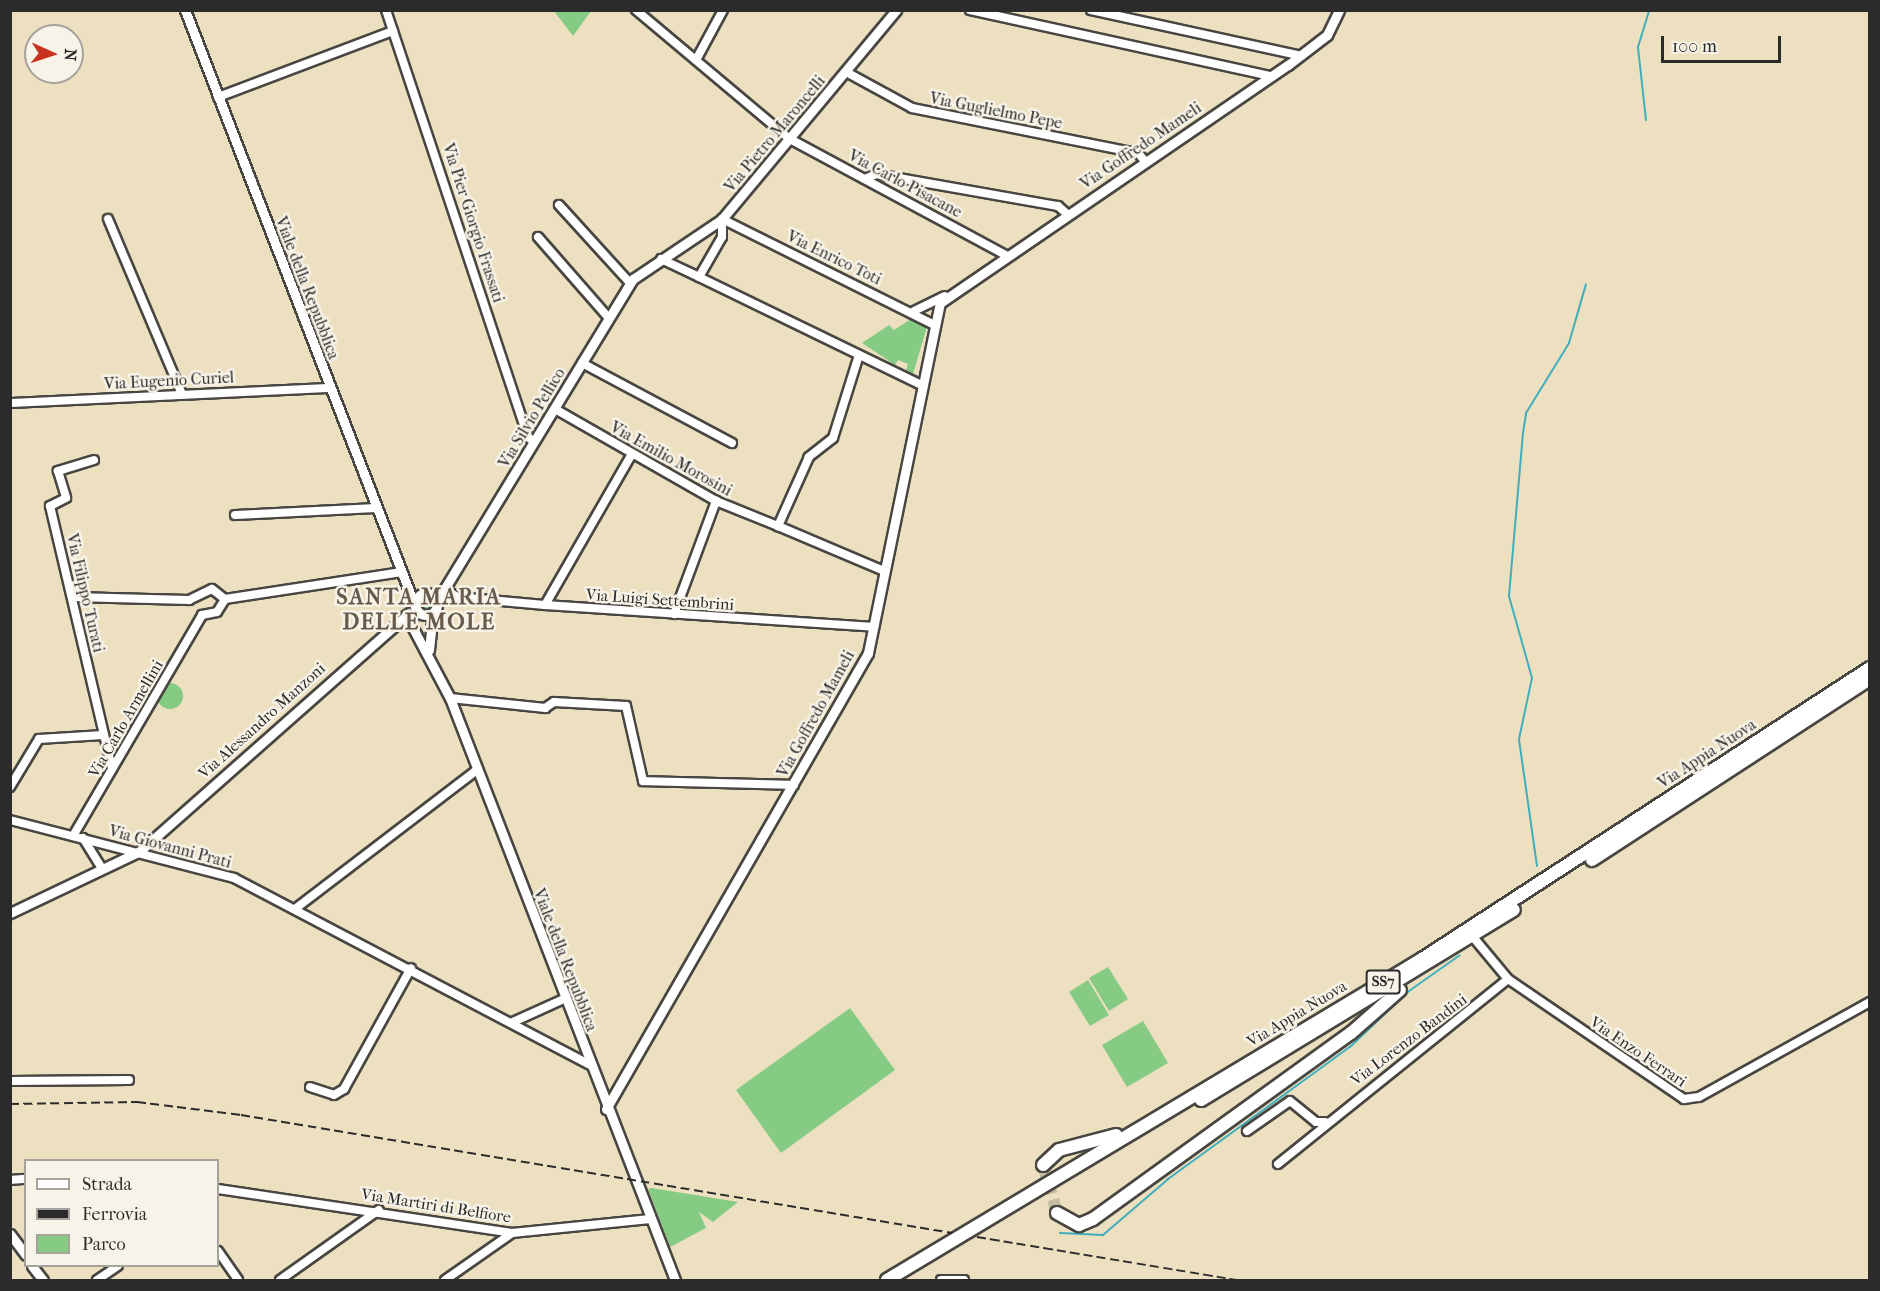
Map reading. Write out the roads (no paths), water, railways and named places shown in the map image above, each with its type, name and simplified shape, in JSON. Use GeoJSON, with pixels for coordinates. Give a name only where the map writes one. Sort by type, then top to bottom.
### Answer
{"type":"FeatureCollection","features":[{"type":"Feature","properties":{"kind":"main road","name":"Via Appia Nuova"},"geometry":{"type":"LineString","coordinates":[[887,1281],[1126,1133],[1422,959],[1869,668]]}},
{"type":"Feature","properties":{"kind":"main road","name":"Via Appia Nuova"},"geometry":{"type":"LineString","coordinates":[[902,1281],[1078,1170],[1422,970],[1869,678]]}},
{"type":"Feature","properties":{"kind":"main road"},"geometry":{"type":"LineString","coordinates":[[1056,1212],[1079,1224],[1093,1219],[1351,1033],[1422,970]]}},
{"type":"Feature","properties":{"kind":"main road"},"geometry":{"type":"LineString","coordinates":[[1043,1166],[1059,1149],[1126,1133]]}},
{"type":"Feature","properties":{"kind":"street","name":"Viale della Repubblica"},"geometry":{"type":"LineString","coordinates":[[185,10],[415,607]]}},
{"type":"Feature","properties":{"kind":"street","name":"Via Pier Giorgio Frassati"},"geometry":{"type":"LineString","coordinates":[[386,10],[528,437],[534,442]]}},
{"type":"Feature","properties":{"kind":"street","name":"Via Carlo Pisacane"},"geometry":{"type":"LineString","coordinates":[[636,10],[790,139],[1005,255]]}},
{"type":"Feature","properties":{"kind":"street"},"geometry":{"type":"LineString","coordinates":[[696,60],[723,10]]}},
{"type":"Feature","properties":{"kind":"street","name":"Via Pietro Maroncelli"},"geometry":{"type":"LineString","coordinates":[[661,259],[722,219],[896,10]]}},
{"type":"Feature","properties":{"kind":"street"},"geometry":{"type":"LineString","coordinates":[[970,10],[1271,76]]}},
{"type":"Feature","properties":{"kind":"street"},"geometry":{"type":"LineString","coordinates":[[1091,10],[1298,55]]}},
{"type":"Feature","properties":{"kind":"street","name":"Via Goffredo Mameli"},"geometry":{"type":"LineString","coordinates":[[914,311],[947,295],[1271,76],[1327,35],[1339,10]]}},
{"type":"Feature","properties":{"kind":"street"},"geometry":{"type":"LineString","coordinates":[[218,97],[393,31]]}},
{"type":"Feature","properties":{"kind":"street","name":"Via Guglielmo Pepe"},"geometry":{"type":"LineString","coordinates":[[846,72],[912,108],[1131,152],[1145,161]]}},
{"type":"Feature","properties":{"kind":"street"},"geometry":{"type":"LineString","coordinates":[[865,179],[876,174],[1058,206],[1066,213]]}},
{"type":"Feature","properties":{"kind":"street"},"geometry":{"type":"LineString","coordinates":[[559,205],[630,283]]}},
{"type":"Feature","properties":{"kind":"street"},"geometry":{"type":"LineString","coordinates":[[108,219],[182,394]]}},
{"type":"Feature","properties":{"kind":"street"},"geometry":{"type":"LineString","coordinates":[[699,277],[722,237],[722,219]]}},
{"type":"Feature","properties":{"kind":"street","name":"Via Enrico Toti"},"geometry":{"type":"LineString","coordinates":[[722,219],[914,311],[933,324]]}},
{"type":"Feature","properties":{"kind":"street"},"geometry":{"type":"LineString","coordinates":[[538,237],[609,318]]}},
{"type":"Feature","properties":{"kind":"street"},"geometry":{"type":"LineString","coordinates":[[661,259],[921,386]]}},
{"type":"Feature","properties":{"kind":"street","name":"Via Silvio Pellico"},"geometry":{"type":"LineString","coordinates":[[437,601],[446,590],[630,283],[661,259]]}},
{"type":"Feature","properties":{"kind":"street","name":"Via Goffredo Mameli"},"geometry":{"type":"LineString","coordinates":[[606,1109],[868,653],[933,324],[947,295]]}},
{"type":"Feature","properties":{"kind":"street"},"geometry":{"type":"LineString","coordinates":[[778,526],[809,457],[833,438],[859,355]]}},
{"type":"Feature","properties":{"kind":"street"},"geometry":{"type":"LineString","coordinates":[[582,363],[732,443]]}},
{"type":"Feature","properties":{"kind":"street","name":"Via Eugenio Curiel"},"geometry":{"type":"LineString","coordinates":[[10,403],[329,388]]}},
{"type":"Feature","properties":{"kind":"street","name":"Via Emilio Morosini"},"geometry":{"type":"LineString","coordinates":[[555,409],[716,501],[884,571]]}},
{"type":"Feature","properties":{"kind":"street"},"geometry":{"type":"LineString","coordinates":[[545,605],[632,454]]}},
{"type":"Feature","properties":{"kind":"street","name":"Via Filippo Turati"},"geometry":{"type":"LineString","coordinates":[[94,460],[58,471],[66,498],[50,506],[112,769]]}},
{"type":"Feature","properties":{"kind":"street"},"geometry":{"type":"LineString","coordinates":[[674,615],[716,501]]}},
{"type":"Feature","properties":{"kind":"street"},"geometry":{"type":"LineString","coordinates":[[235,515],[377,508]]}},
{"type":"Feature","properties":{"kind":"street"},"geometry":{"type":"LineString","coordinates":[[73,597],[189,600],[206,590],[225,599],[403,574],[437,601],[433,613],[429,650]]}},
{"type":"Feature","properties":{"kind":"street","name":"Via Luigi Settembrini"},"geometry":{"type":"LineString","coordinates":[[446,590],[457,597],[545,605],[874,627]]}},
{"type":"Feature","properties":{"kind":"street","name":"Via Alessandro Manzoni"},"geometry":{"type":"LineString","coordinates":[[10,913],[140,851],[415,607],[425,593]]}},
{"type":"Feature","properties":{"kind":"street","name":"Via Carlo Armellini"},"geometry":{"type":"LineString","coordinates":[[73,836],[201,615],[217,612],[225,599]]}},
{"type":"Feature","properties":{"kind":"street"},"geometry":{"type":"LineString","coordinates":[[415,607],[423,615],[433,613]]}},
{"type":"Feature","properties":{"kind":"street","name":"Viale della Repubblica"},"geometry":{"type":"LineString","coordinates":[[406,615],[429,650],[450,698],[606,1109],[675,1281]]}},
{"type":"Feature","properties":{"kind":"street"},"geometry":{"type":"LineString","coordinates":[[450,698],[545,708],[554,702],[626,706],[643,780],[794,785]]}},
{"type":"Feature","properties":{"kind":"street"},"geometry":{"type":"LineString","coordinates":[[10,787],[39,739],[103,735]]}},
{"type":"Feature","properties":{"kind":"street"},"geometry":{"type":"LineString","coordinates":[[295,909],[477,770]]}},
{"type":"Feature","properties":{"kind":"street","name":"Via Giovanni Prati"},"geometry":{"type":"LineString","coordinates":[[10,820],[222,873],[411,968],[589,1064]]}},
{"type":"Feature","properties":{"kind":"street"},"geometry":{"type":"LineString","coordinates":[[83,838],[102,869]]}},
{"type":"Feature","properties":{"kind":"street","name":"Via Enzo Ferrari"},"geometry":{"type":"LineString","coordinates":[[1473,936],[1508,979],[1687,1099],[1869,1002]]}},
{"type":"Feature","properties":{"kind":"street"},"geometry":{"type":"LineString","coordinates":[[310,1087],[334,1095],[344,1089],[411,968]]}},
{"type":"Feature","properties":{"kind":"street","name":"Via Lorenzo Bandini"},"geometry":{"type":"LineString","coordinates":[[1278,1164],[1325,1122],[1508,979]]}},
{"type":"Feature","properties":{"kind":"street"},"geometry":{"type":"LineString","coordinates":[[513,1022],[564,999]]}},
{"type":"Feature","properties":{"kind":"street"},"geometry":{"type":"LineString","coordinates":[[10,1081],[129,1080]]}},
{"type":"Feature","properties":{"kind":"street"},"geometry":{"type":"LineString","coordinates":[[1247,1131],[1290,1101],[1316,1122],[1325,1122]]}},
{"type":"Feature","properties":{"kind":"street","name":"Via Martiri di Belfiore"},"geometry":{"type":"LineString","coordinates":[[220,1191],[379,1210],[512,1233],[650,1219]]}},
{"type":"Feature","properties":{"kind":"street"},"geometry":{"type":"LineString","coordinates":[[280,1281],[379,1210]]}},
{"type":"Feature","properties":{"kind":"street"},"geometry":{"type":"LineString","coordinates":[[10,1233],[24,1252]]}},
{"type":"Feature","properties":{"kind":"street"},"geometry":{"type":"LineString","coordinates":[[445,1281],[512,1233]]}},
{"type":"Feature","properties":{"kind":"street"},"geometry":{"type":"LineString","coordinates":[[219,1252],[238,1281]]}},
{"type":"Feature","properties":{"kind":"street"},"geometry":{"type":"LineString","coordinates":[[33,1267],[43,1281]]}},
{"type":"Feature","properties":{"kind":"street"},"geometry":{"type":"LineString","coordinates":[[97,1281],[117,1267]]}},
{"type":"Feature","properties":{"kind":"street"},"geometry":{"type":"LineString","coordinates":[[941,1281],[963,1281]]}},
{"type":"Feature","properties":{"kind":"waterway"},"geometry":{"type":"LineString","coordinates":[[1646,120],[1638,47],[1649,10]]}},
{"type":"Feature","properties":{"kind":"waterway"},"geometry":{"type":"LineString","coordinates":[[1537,866],[1519,739],[1532,678],[1509,596],[1526,413],[1569,343],[1586,284]]}},
{"type":"Feature","properties":{"kind":"waterway"},"geometry":{"type":"LineString","coordinates":[[1060,1233],[1103,1235],[1168,1179],[1350,1047],[1409,991],[1460,955]]}},
{"type":"Feature","properties":{"kind":"tunnel"},"geometry":{"type":"LineString","coordinates":[[1043,1165],[1057,1213]]}},
{"type":"Feature","properties":{"kind":"railway"},"geometry":{"type":"LineString","coordinates":[[10,1104],[137,1102],[241,1115],[952,1233]]}},
{"type":"Feature","properties":{"kind":"railway"},"geometry":{"type":"LineString","coordinates":[[977,1237],[1237,1280]]}},
{"type":"Feature","properties":{"kind":"district","name":"SANTA MARIA DELLE MOLE"},"geometry":{"type":"Point","coordinates":[419,610]}}]}
